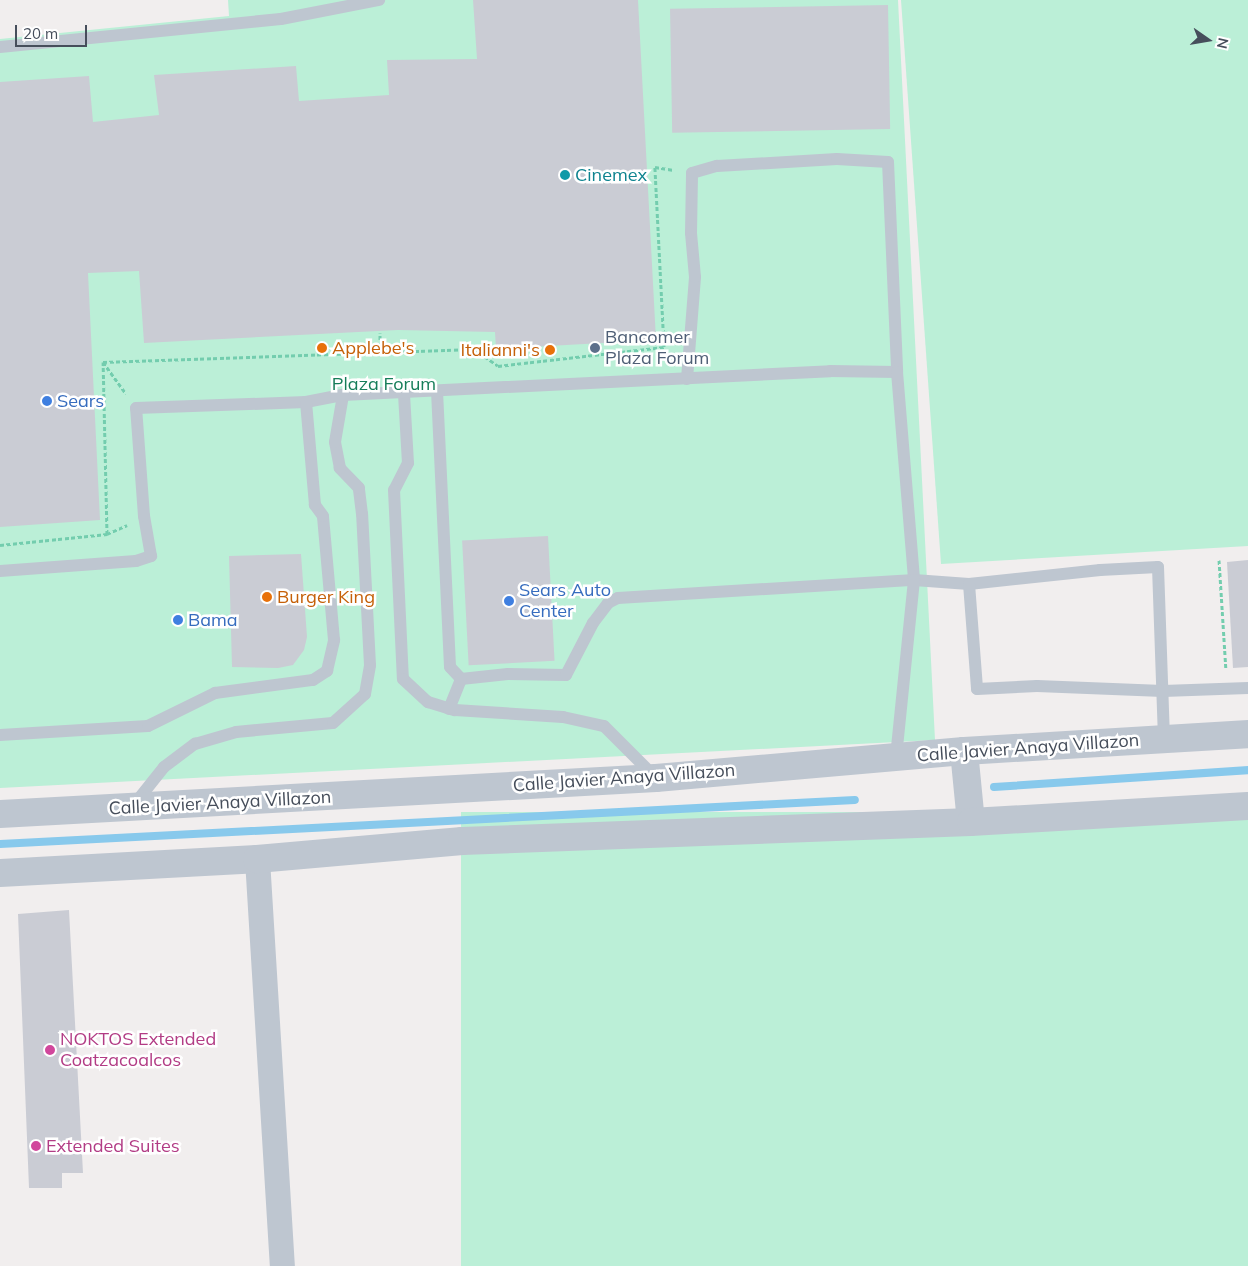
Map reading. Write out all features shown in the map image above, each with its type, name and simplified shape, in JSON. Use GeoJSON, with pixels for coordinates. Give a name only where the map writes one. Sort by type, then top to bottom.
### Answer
{"type":"FeatureCollection","features":[{"type":"Feature","properties":{"kind":"street","name":"Calle Javier Anaya Villazon"},"geometry":{"type":"LineString","coordinates":[[0,814],[656,778],[896,757],[1248,734]]}},
{"type":"Feature","properties":{"kind":"street"},"geometry":{"type":"LineString","coordinates":[[964,752],[971,822]]}},
{"type":"Feature","properties":{"kind":"street"},"geometry":{"type":"LineString","coordinates":[[0,873],[257,859],[462,841],[971,822],[1248,806]]}},
{"type":"Feature","properties":{"kind":"street"},"geometry":{"type":"LineString","coordinates":[[257,859],[282,1266]]}},
{"type":"Feature","properties":{"kind":"lane"},"geometry":{"type":"LineString","coordinates":[[0,47],[282,19],[379,0]]}},
{"type":"Feature","properties":{"kind":"lane"},"geometry":{"type":"LineString","coordinates":[[687,379],[695,277],[691,232],[692,173],[718,166],[837,159],[888,162],[897,372],[914,580],[896,757]]}},
{"type":"Feature","properties":{"kind":"lane"},"geometry":{"type":"LineString","coordinates":[[0,571],[136,561],[151,556],[144,516],[136,408],[306,402],[343,395],[404,394],[830,371],[897,372]]}},
{"type":"Feature","properties":{"kind":"lane"},"geometry":{"type":"LineString","coordinates":[[437,391],[450,667],[461,678],[508,674],[566,675],[592,623],[608,604],[618,598],[914,580],[969,584],[1100,570],[1158,567],[1164,739]]}},
{"type":"Feature","properties":{"kind":"lane"},"geometry":{"type":"LineString","coordinates":[[404,394],[408,463],[394,490],[403,679],[428,702],[449,708],[563,717],[604,726],[656,778]]}},
{"type":"Feature","properties":{"kind":"lane"},"geometry":{"type":"LineString","coordinates":[[132,808],[164,767],[194,744],[236,732],[332,723],[365,694],[370,665],[359,488],[340,468],[335,442],[343,395]]}},
{"type":"Feature","properties":{"kind":"lane"},"geometry":{"type":"LineString","coordinates":[[0,735],[148,726],[214,693],[313,680],[327,671],[334,640],[323,516],[315,505],[306,402]]}},
{"type":"Feature","properties":{"kind":"lane"},"geometry":{"type":"LineString","coordinates":[[969,584],[976,689],[1037,686],[1163,691],[1248,688]]}},
{"type":"Feature","properties":{"kind":"lane"},"geometry":{"type":"LineString","coordinates":[[449,708],[461,678]]}},
{"type":"Feature","properties":{"kind":"path"},"geometry":{"type":"LineString","coordinates":[[103,362],[474,349],[498,366],[664,347],[655,167],[692,173]]}},
{"type":"Feature","properties":{"kind":"path"},"geometry":{"type":"LineString","coordinates":[[380,332],[380,353]]}},
{"type":"Feature","properties":{"kind":"path"},"geometry":{"type":"LineString","coordinates":[[103,362],[136,408]]}},
{"type":"Feature","properties":{"kind":"path"},"geometry":{"type":"LineString","coordinates":[[0,545],[107,534],[103,362]]}},
{"type":"Feature","properties":{"kind":"path"},"geometry":{"type":"LineString","coordinates":[[1219,560],[1227,688]]}},
{"type":"Feature","properties":{"kind":"green space","name":"Plaza Forum"},"geometry":{"type":"Polygon","coordinates":[[[228,0],[898,0],[935,740],[0,788],[0,39],[229,16],[228,0]]]}},
{"type":"Feature","properties":{"kind":"green space"},"geometry":{"type":"Polygon","coordinates":[[[901,0],[1248,0],[1248,546],[941,564],[901,0]]]}},
{"type":"Feature","properties":{"kind":"green space"},"geometry":{"type":"Polygon","coordinates":[[[461,812],[1248,812],[1248,1266],[461,1266],[461,812]]]}},
{"type":"Feature","properties":{"kind":"building"},"geometry":{"type":"Polygon","coordinates":[[[473,0],[638,0],[656,340],[496,349],[495,332],[398,330],[144,343],[139,271],[88,273],[100,520],[0,527],[0,82],[89,76],[93,122],[159,115],[154,75],[296,66],[299,101],[389,95],[387,60],[477,59],[473,0]]]}},
{"type":"Feature","properties":{"kind":"building"},"geometry":{"type":"Polygon","coordinates":[[[888,5],[890,129],[672,133],[670,9],[888,5]]]}},
{"type":"Feature","properties":{"kind":"building","name":"Sears Auto Center"},"geometry":{"type":"Polygon","coordinates":[[[548,536],[555,661],[469,665],[462,541],[548,536]]]}},
{"type":"Feature","properties":{"kind":"building","name":"Burger King"},"geometry":{"type":"Polygon","coordinates":[[[301,554],[307,637],[304,650],[293,665],[278,668],[232,667],[229,556],[301,554]]]}},
{"type":"Feature","properties":{"kind":"building"},"geometry":{"type":"Polygon","coordinates":[[[1248,560],[1248,667],[1233,668],[1227,562],[1248,560]]]}},
{"type":"Feature","properties":{"kind":"building"},"geometry":{"type":"Polygon","coordinates":[[[69,910],[83,1173],[62,1173],[62,1188],[29,1188],[18,914],[69,910]]]}},
{"type":"Feature","properties":{"kind":"waterway"},"geometry":{"type":"LineString","coordinates":[[994,787],[1248,770]]}},
{"type":"Feature","properties":{"kind":"waterway"},"geometry":{"type":"LineString","coordinates":[[0,844],[855,800]]}},
{"type":"Feature","properties":{"kind":"place","name":"Cinemex"},"geometry":{"type":"Point","coordinates":[565,175]}},
{"type":"Feature","properties":{"kind":"place","name":"Applebe's"},"geometry":{"type":"Point","coordinates":[322,348]}},
{"type":"Feature","properties":{"kind":"place","name":"Bancomer Plaza Forum"},"geometry":{"type":"Point","coordinates":[595,348]}},
{"type":"Feature","properties":{"kind":"place","name":"Italianni's"},"geometry":{"type":"Point","coordinates":[550,350]}},
{"type":"Feature","properties":{"kind":"place","name":"Sears"},"geometry":{"type":"Point","coordinates":[47,401]}},
{"type":"Feature","properties":{"kind":"place","name":"Burger King"},"geometry":{"type":"Point","coordinates":[267,597]}},
{"type":"Feature","properties":{"kind":"place","name":"Sears Auto Center"},"geometry":{"type":"Point","coordinates":[509,601]}},
{"type":"Feature","properties":{"kind":"place","name":"Bama"},"geometry":{"type":"Point","coordinates":[178,620]}},
{"type":"Feature","properties":{"kind":"place","name":"NOKTOS Extended Coatzacoalcos"},"geometry":{"type":"Point","coordinates":[50,1050]}},
{"type":"Feature","properties":{"kind":"place","name":"Extended Suites"},"geometry":{"type":"Point","coordinates":[36,1146]}}]}
